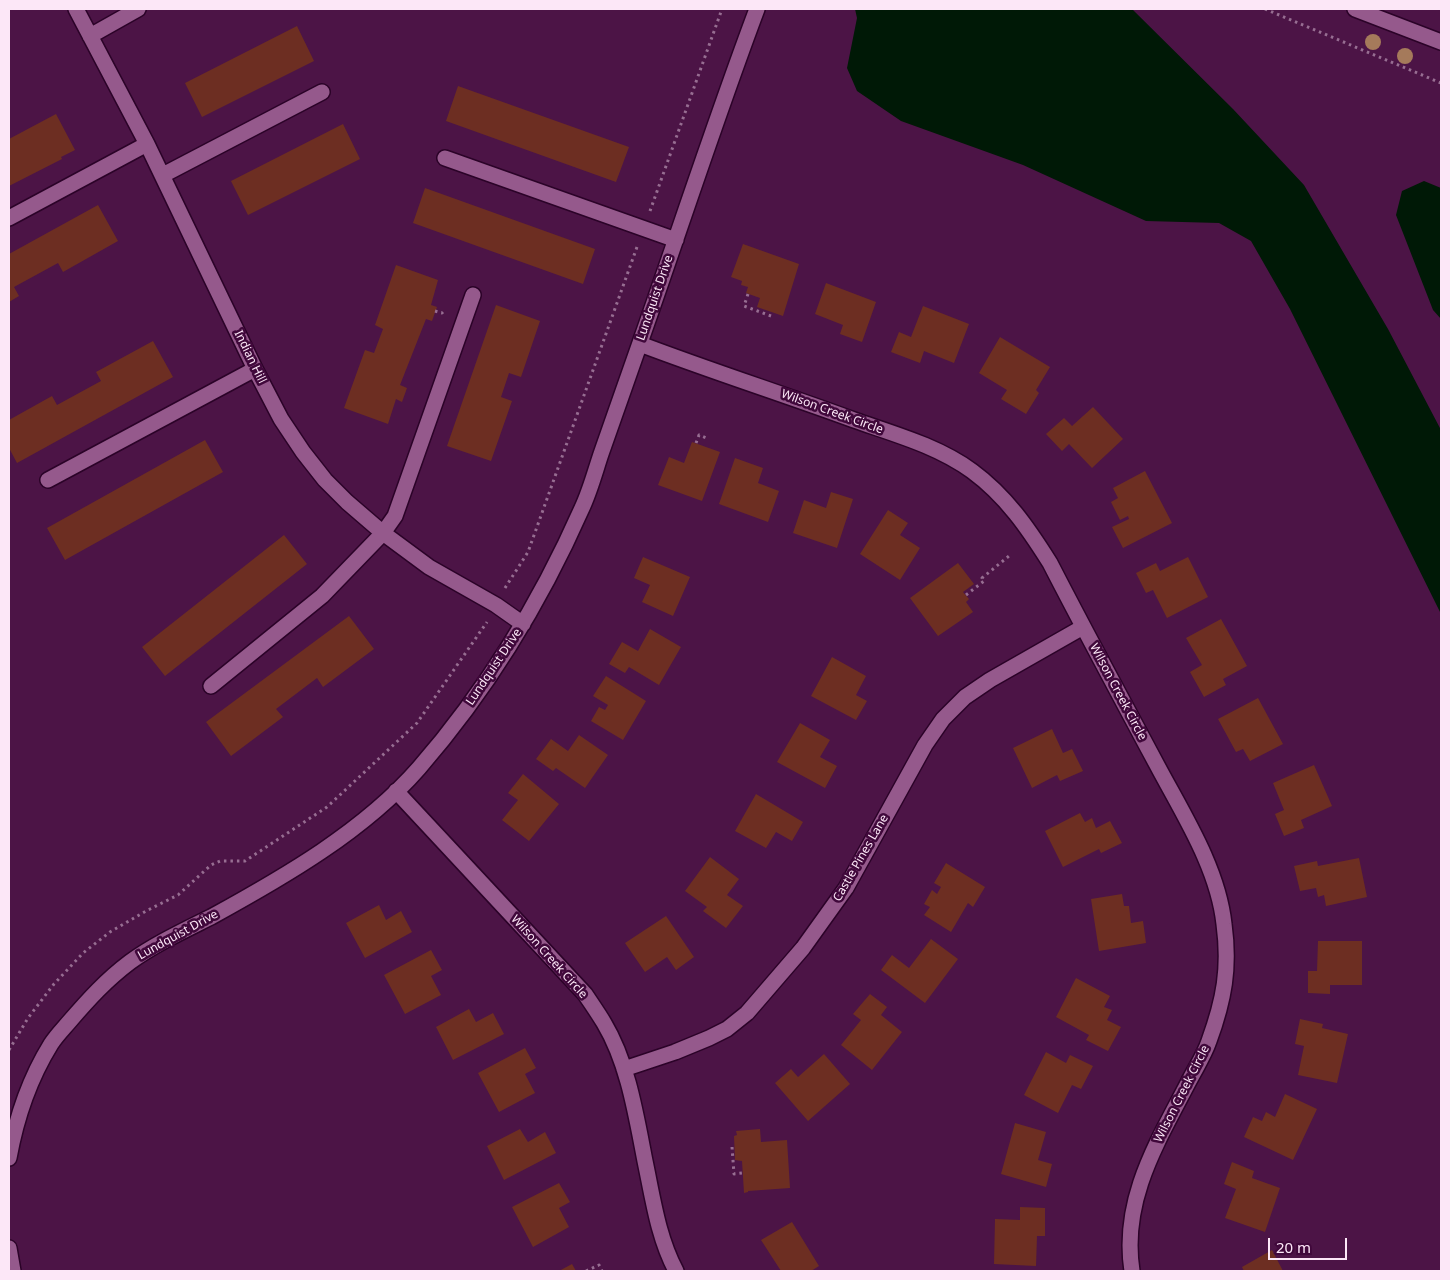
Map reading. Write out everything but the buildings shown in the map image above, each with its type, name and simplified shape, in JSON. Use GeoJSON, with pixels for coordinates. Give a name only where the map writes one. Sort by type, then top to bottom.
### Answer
{"type":"FeatureCollection","features":[{"type":"Feature","properties":{"kind":"street","name":"Indian Hill"},"geometry":{"type":"LineString","coordinates":[[76,9],[163,175],[255,370],[281,419],[308,459],[325,480],[347,502],[383,533],[429,567],[496,605],[523,624]]}},
{"type":"Feature","properties":{"kind":"street"},"geometry":{"type":"LineString","coordinates":[[90,36],[138,9]]}},
{"type":"Feature","properties":{"kind":"street","name":"Lundquist Drive"},"geometry":{"type":"LineString","coordinates":[[9,1158],[12,1139],[22,1105],[51,1043],[100,987],[131,961],[157,944],[212,916],[273,881],[342,838],[373,813],[416,772],[451,731],[523,624],[543,589],[583,506],[757,9]]}},
{"type":"Feature","properties":{"kind":"street"},"geometry":{"type":"LineString","coordinates":[[1355,9],[1441,42]]}},
{"type":"Feature","properties":{"kind":"street"},"geometry":{"type":"LineString","coordinates":[[163,175],[322,92]]}},
{"type":"Feature","properties":{"kind":"street"},"geometry":{"type":"LineString","coordinates":[[9,218],[147,144]]}},
{"type":"Feature","properties":{"kind":"street"},"geometry":{"type":"LineString","coordinates":[[444,158],[676,240]]}},
{"type":"Feature","properties":{"kind":"street"},"geometry":{"type":"LineString","coordinates":[[211,686],[322,596],[383,533],[395,516],[473,295]]}},
{"type":"Feature","properties":{"kind":"street","name":"Wilson Creek Circle"},"geometry":{"type":"LineString","coordinates":[[640,344],[918,443],[972,471],[995,490],[1011,506],[1027,527],[1050,564],[1176,801],[1210,868],[1224,922],[1227,955],[1225,988],[1208,1043],[1143,1172],[1133,1204],[1129,1230],[1132,1271]]}},
{"type":"Feature","properties":{"kind":"street"},"geometry":{"type":"LineString","coordinates":[[48,480],[255,370]]}},
{"type":"Feature","properties":{"kind":"street","name":"Castle Pines Lane"},"geometry":{"type":"LineString","coordinates":[[624,1069],[675,1052],[709,1038],[727,1029],[747,1013],[803,948],[846,888],[925,745],[943,719],[965,697],[990,680],[1083,628]]}},
{"type":"Feature","properties":{"kind":"street","name":"Wilson Creek Circle"},"geometry":{"type":"LineString","coordinates":[[396,791],[585,994],[605,1023],[624,1069],[638,1127],[658,1228],[676,1271]]}},
{"type":"Feature","properties":{"kind":"street"},"geometry":{"type":"LineString","coordinates":[[9,1248],[13,1271]]}},
{"type":"Feature","properties":{"kind":"path"},"geometry":{"type":"LineString","coordinates":[[506,586],[528,552],[722,9]]}},
{"type":"Feature","properties":{"kind":"path"},"geometry":{"type":"LineString","coordinates":[[1265,9],[1441,83]]}},
{"type":"Feature","properties":{"kind":"path"},"geometry":{"type":"LineString","coordinates":[[748,294],[744,306],[770,316]]}},
{"type":"Feature","properties":{"kind":"path"},"geometry":{"type":"LineString","coordinates":[[435,311],[442,313],[445,306]]}},
{"type":"Feature","properties":{"kind":"path"},"geometry":{"type":"LineString","coordinates":[[696,444],[699,435],[709,439]]}},
{"type":"Feature","properties":{"kind":"path"},"geometry":{"type":"LineString","coordinates":[[966,595],[984,581],[982,578],[1009,556]]}},
{"type":"Feature","properties":{"kind":"path"},"geometry":{"type":"LineString","coordinates":[[9,1050],[28,1018],[54,984],[83,953],[146,911],[178,895],[211,865],[220,861],[245,861],[327,806],[417,723],[486,624]]}},
{"type":"Feature","properties":{"kind":"path"},"geometry":{"type":"LineString","coordinates":[[732,1147],[734,1174],[742,1173]]}},
{"type":"Feature","properties":{"kind":"path"},"geometry":{"type":"LineString","coordinates":[[586,1271],[599,1265],[602,1271]]}},
{"type":"Feature","properties":{"kind":"shaded area"},"geometry":{"type":"Polygon","coordinates":[[[855,9],[1132,9],[1233,109],[1304,185],[1388,329],[1441,430],[1441,614],[1290,309],[1251,241],[1219,223],[1146,221],[1023,165],[901,121],[857,91],[847,68],[857,18],[855,9]]]}},
{"type":"Feature","properties":{"kind":"shaded area"},"geometry":{"type":"Polygon","coordinates":[[[1424,181],[1441,188],[1441,319],[1433,310],[1396,215],[1402,191],[1424,181]]]}}]}
